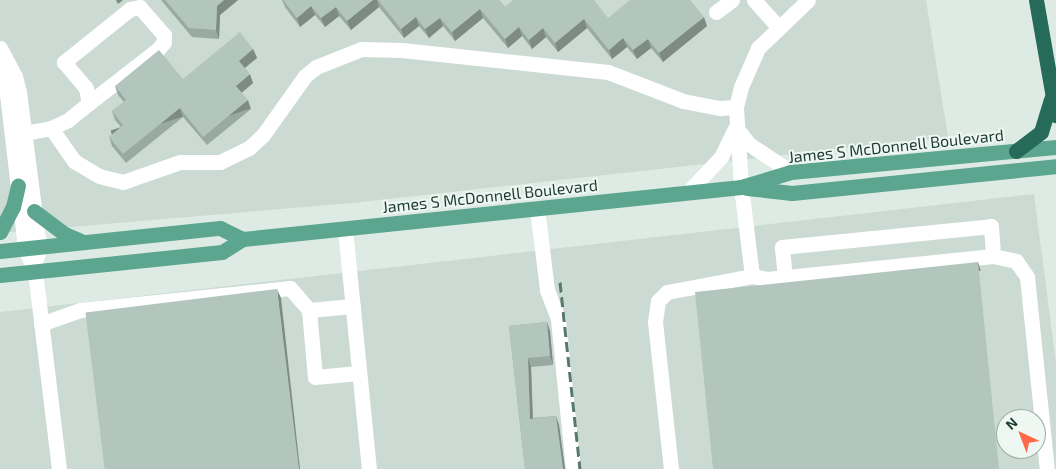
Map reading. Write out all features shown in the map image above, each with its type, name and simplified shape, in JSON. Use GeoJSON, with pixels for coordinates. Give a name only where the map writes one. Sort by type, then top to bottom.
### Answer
{"type":"FeatureCollection","features":[{"type":"Feature","properties":{"kind":"highway"},"geometry":{"type":"LineString","coordinates":[[1036,0],[1056,115]]}},
{"type":"Feature","properties":{"kind":"highway"},"geometry":{"type":"LineString","coordinates":[[1016,151],[1041,132],[1052,94]]}},
{"type":"Feature","properties":{"kind":"main road","name":"James S McDonnell Boulevard"},"geometry":{"type":"LineString","coordinates":[[0,275],[222,252],[243,239],[741,187],[791,172],[1056,147]]}},
{"type":"Feature","properties":{"kind":"main road","name":"James S McDonnell Boulevard"},"geometry":{"type":"LineString","coordinates":[[741,187],[792,193],[1056,166]]}},
{"type":"Feature","properties":{"kind":"main road"},"geometry":{"type":"LineString","coordinates":[[0,232],[13,207],[18,186]]}},
{"type":"Feature","properties":{"kind":"main road"},"geometry":{"type":"LineString","coordinates":[[34,211],[65,234],[82,242]]}},
{"type":"Feature","properties":{"kind":"main road"},"geometry":{"type":"LineString","coordinates":[[0,251],[220,228],[243,239]]}},
{"type":"Feature","properties":{"kind":"lane"},"geometry":{"type":"LineString","coordinates":[[716,12],[732,0]]}},
{"type":"Feature","properties":{"kind":"lane"},"geometry":{"type":"LineString","coordinates":[[754,0],[778,27]]}},
{"type":"Feature","properties":{"kind":"lane"},"geometry":{"type":"LineString","coordinates":[[752,276],[735,127],[736,107],[751,61],[778,27],[808,0]]}},
{"type":"Feature","properties":{"kind":"lane"},"geometry":{"type":"LineString","coordinates":[[18,134],[51,128],[68,120],[89,103],[164,42],[161,30],[140,7],[130,9],[64,62],[86,88],[89,103]]}},
{"type":"Feature","properties":{"kind":"lane"},"geometry":{"type":"LineString","coordinates":[[0,48],[15,76],[18,186],[32,247]]}},
{"type":"Feature","properties":{"kind":"lane"},"geometry":{"type":"LineString","coordinates":[[51,128],[74,160],[99,176],[122,182],[180,162],[220,162],[249,148],[263,135],[305,76],[316,67],[361,49],[412,51],[608,72],[683,101],[720,108],[736,107]]}},
{"type":"Feature","properties":{"kind":"lane"},"geometry":{"type":"LineString","coordinates":[[0,71],[18,134],[34,211],[32,247],[34,272],[59,469]]}},
{"type":"Feature","properties":{"kind":"lane"},"geometry":{"type":"LineString","coordinates":[[735,127],[749,144],[791,172]]}},
{"type":"Feature","properties":{"kind":"lane"},"geometry":{"type":"LineString","coordinates":[[687,193],[721,157],[735,127]]}},
{"type":"Feature","properties":{"kind":"lane"},"geometry":{"type":"LineString","coordinates":[[537,208],[547,290],[558,319],[573,469]]}},
{"type":"Feature","properties":{"kind":"lane"},"geometry":{"type":"LineString","coordinates":[[785,277],[782,248],[991,226],[993,256]]}},
{"type":"Feature","properties":{"kind":"lane"},"geometry":{"type":"LineString","coordinates":[[345,229],[369,469]]}},
{"type":"Feature","properties":{"kind":"lane"},"geometry":{"type":"LineString","coordinates":[[671,469],[655,322],[658,301],[666,292],[752,276],[785,277],[993,256],[1016,260],[1026,277],[1049,414],[1047,469]]}},
{"type":"Feature","properties":{"kind":"lane"},"geometry":{"type":"LineString","coordinates":[[41,324],[80,310],[290,288],[309,310],[315,377],[360,373]]}},
{"type":"Feature","properties":{"kind":"lane"},"geometry":{"type":"LineString","coordinates":[[309,310],[353,306]]}},
{"type":"Feature","properties":{"kind":"shaded area"},"geometry":{"type":"Polygon","coordinates":[[[0,0],[926,0],[948,137],[352,203],[0,233],[0,0]]]}},
{"type":"Feature","properties":{"kind":"shaded area"},"geometry":{"type":"Polygon","coordinates":[[[1034,194],[1056,363],[1056,469],[0,469],[0,312],[1034,194]]]}},
{"type":"Feature","properties":{"kind":"building"},"geometry":{"type":"Polygon","coordinates":[[[165,0],[224,0],[217,6],[216,30],[189,28],[165,0]]]}},
{"type":"Feature","properties":{"kind":"building"},"geometry":{"type":"Polygon","coordinates":[[[283,0],[373,0],[347,21],[336,7],[321,18],[311,6],[297,18],[283,0]]]}},
{"type":"Feature","properties":{"kind":"building"},"geometry":{"type":"Polygon","coordinates":[[[378,0],[499,0],[505,7],[513,0],[594,0],[608,18],[630,0],[690,0],[704,17],[659,53],[648,39],[633,50],[623,38],[609,50],[584,19],[555,43],[543,28],[529,40],[519,27],[505,39],[480,9],[452,32],[440,18],[425,29],[416,17],[401,29],[378,0]]]}},
{"type":"Feature","properties":{"kind":"building"},"geometry":{"type":"Polygon","coordinates":[[[240,32],[253,49],[239,61],[250,74],[236,86],[248,100],[203,137],[180,108],[123,154],[109,137],[123,125],[112,111],[126,100],[115,86],[159,50],[183,79],[240,32]]]}},
{"type":"Feature","properties":{"kind":"building"},"geometry":{"type":"Polygon","coordinates":[[[978,262],[996,439],[996,459],[998,459],[999,469],[713,469],[695,292],[978,262]]]}},
{"type":"Feature","properties":{"kind":"building"},"geometry":{"type":"Polygon","coordinates":[[[277,289],[299,469],[105,469],[85,313],[277,289]]]}},
{"type":"Feature","properties":{"kind":"building"},"geometry":{"type":"Polygon","coordinates":[[[547,322],[550,356],[528,358],[530,419],[556,416],[563,469],[525,469],[509,326],[547,322]]]}},
{"type":"Feature","properties":{"kind":"railway"},"geometry":{"type":"LineString","coordinates":[[560,282],[580,469]]}}]}
